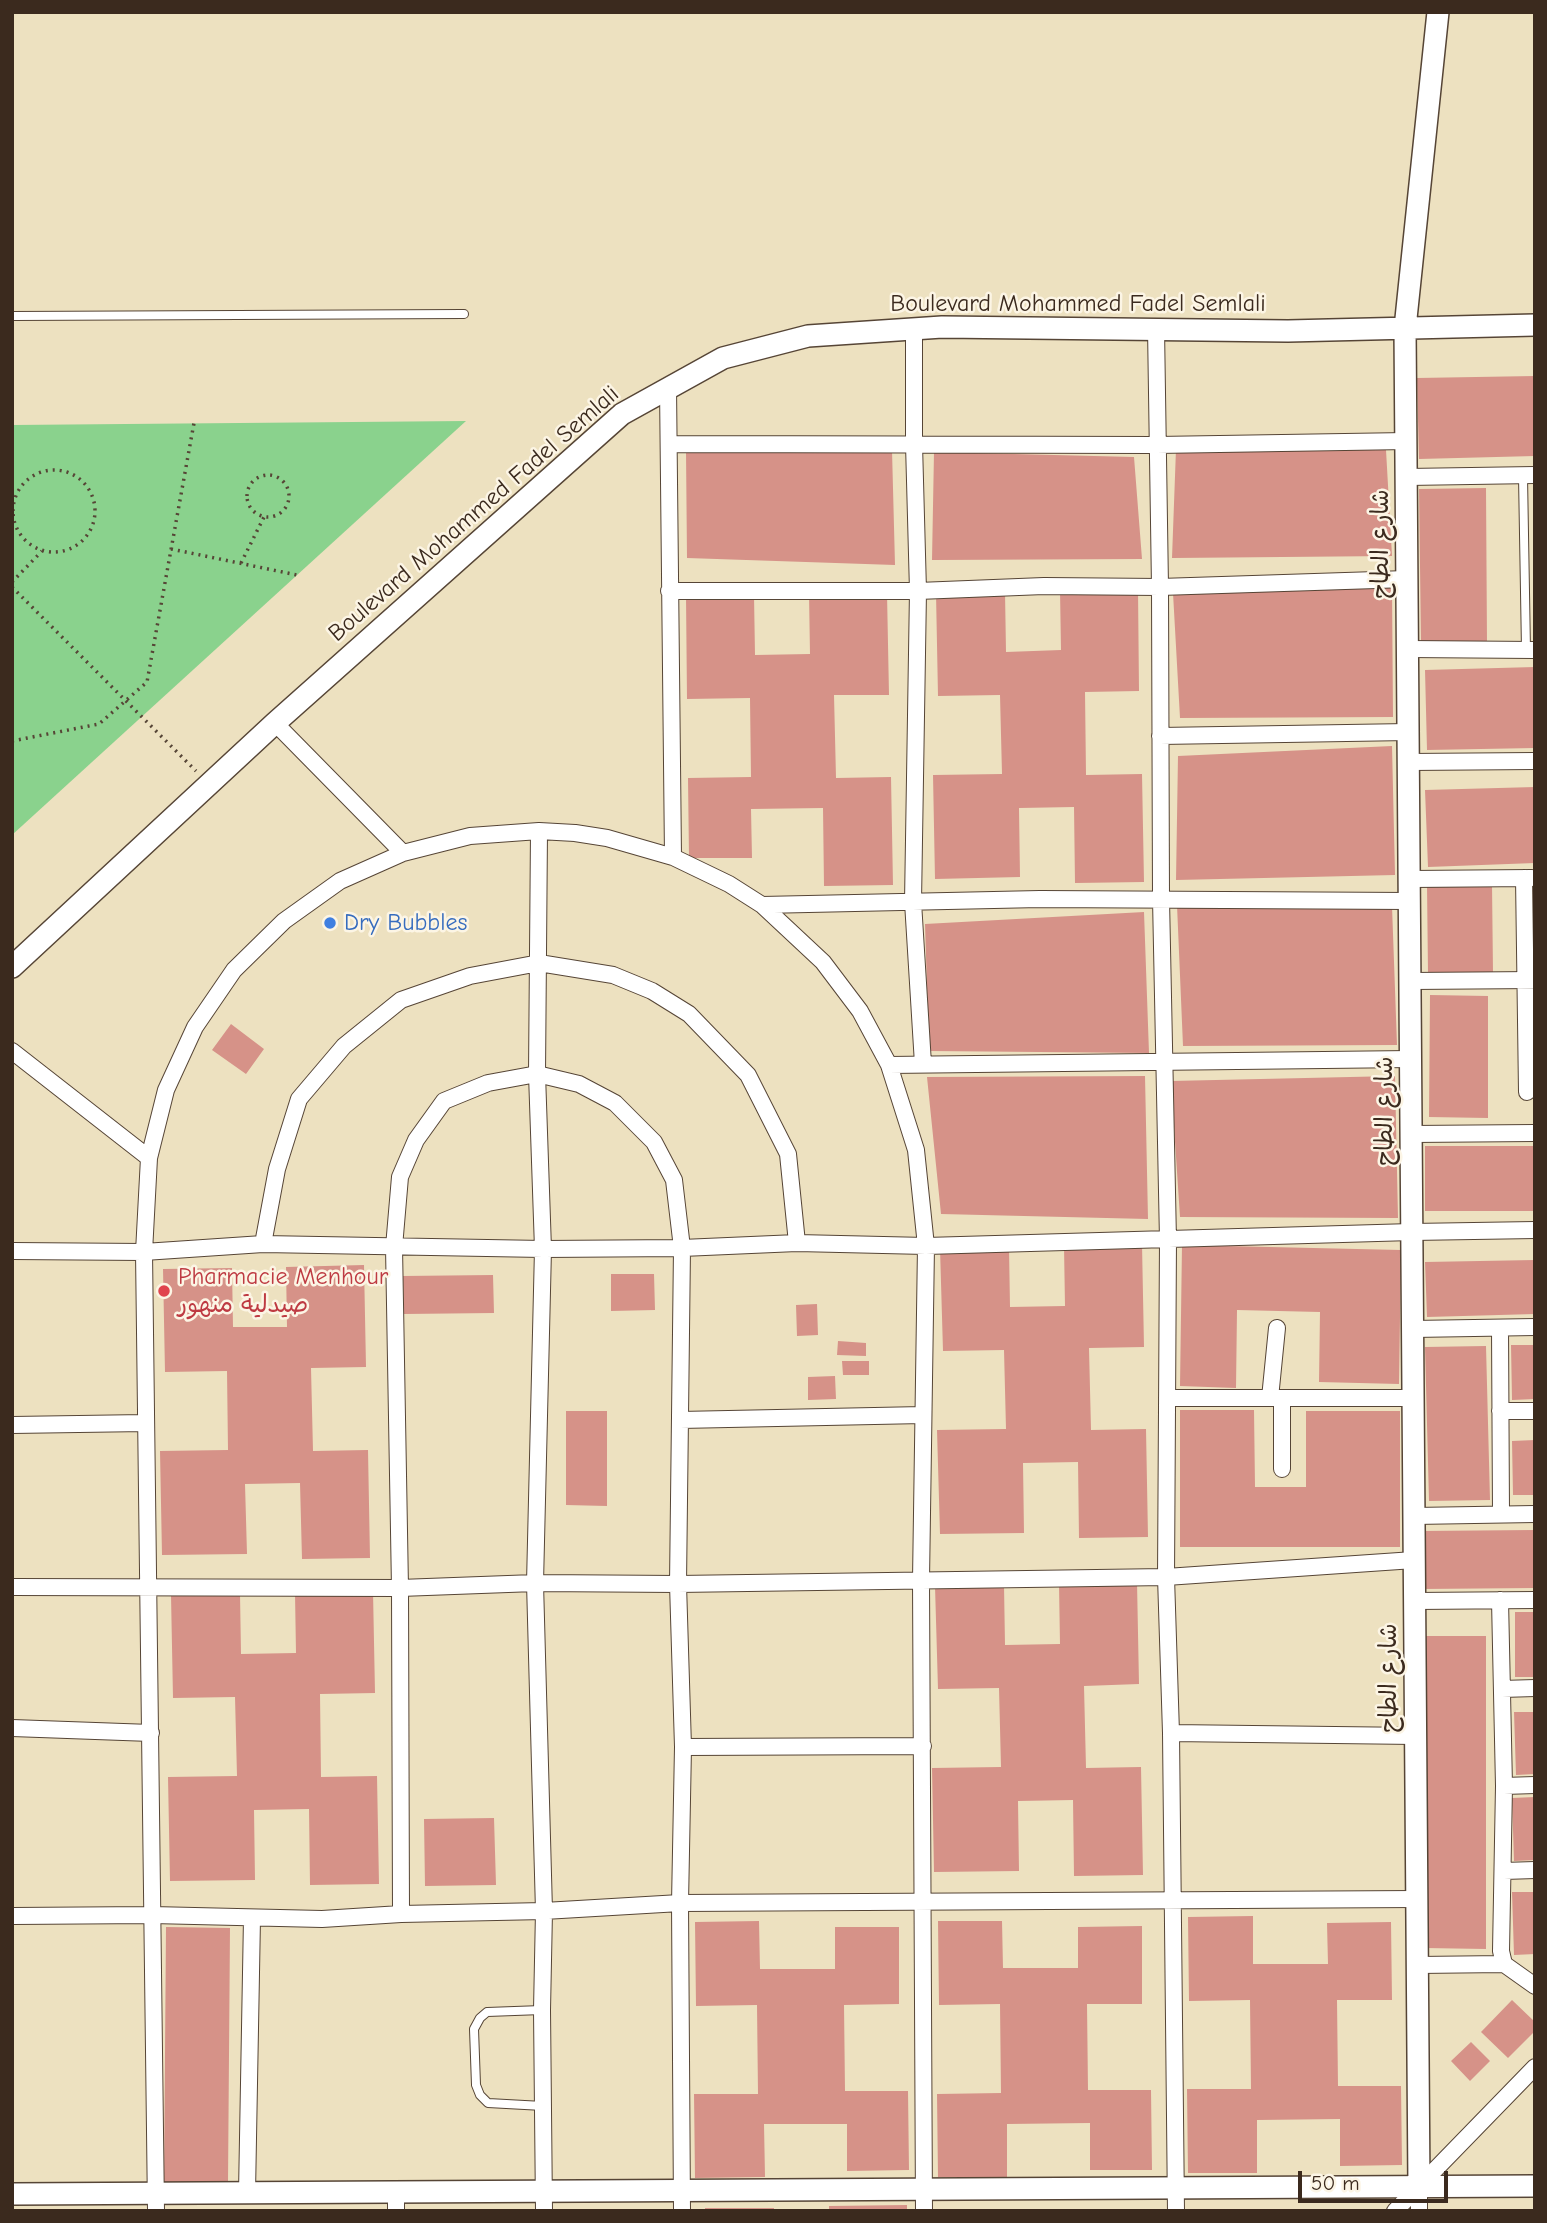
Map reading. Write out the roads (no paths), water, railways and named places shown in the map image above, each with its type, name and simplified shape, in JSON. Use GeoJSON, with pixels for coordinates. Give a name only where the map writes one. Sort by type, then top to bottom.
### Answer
{"type":"FeatureCollection","features":[{"type":"Feature","properties":{"kind":"street","name":"شارع الطاح"},"geometry":{"type":"LineString","coordinates":[[1419,2211],[1405,328],[1438,12]]}},
{"type":"Feature","properties":{"kind":"street","name":"Boulevard Mohammed Fadel Semlali"},"geometry":{"type":"LineString","coordinates":[[12,967],[275,723],[622,414],[723,358],[808,336],[942,327],[1288,331],[1535,325]]}},
{"type":"Feature","properties":{"kind":"street"},"geometry":{"type":"LineString","coordinates":[[1156,328],[1161,899],[1168,1240],[1166,1577],[1171,1733],[1176,2211]]}},
{"type":"Feature","properties":{"kind":"street"},"geometry":{"type":"LineString","coordinates":[[914,329],[918,591],[913,902],[923,1065]]}},
{"type":"Feature","properties":{"kind":"street"},"geometry":{"type":"LineString","coordinates":[[668,387],[673,857]]}},
{"type":"Feature","properties":{"kind":"street"},"geometry":{"type":"LineString","coordinates":[[669,444],[1157,445],[1407,441]]}},
{"type":"Feature","properties":{"kind":"street"},"geometry":{"type":"LineString","coordinates":[[1407,477],[1529,476]]}},
{"type":"Feature","properties":{"kind":"street"},"geometry":{"type":"LineString","coordinates":[[669,591],[918,591],[1407,579]]}},
{"type":"Feature","properties":{"kind":"street"},"geometry":{"type":"LineString","coordinates":[[1408,649],[1530,650]]}},
{"type":"Feature","properties":{"kind":"street"},"geometry":{"type":"LineString","coordinates":[[275,723],[403,853]]}},
{"type":"Feature","properties":{"kind":"street"},"geometry":{"type":"LineString","coordinates":[[1160,736],[1409,732]]}},
{"type":"Feature","properties":{"kind":"street"},"geometry":{"type":"LineString","coordinates":[[1409,762],[1535,761]]}},
{"type":"Feature","properties":{"kind":"street"},"geometry":{"type":"LineString","coordinates":[[539,831],[537,1074],[543,1249],[535,1583],[544,1911],[544,2201]]}},
{"type":"Feature","properties":{"kind":"street"},"geometry":{"type":"LineString","coordinates":[[156,2202],[144,1252],[149,1158],[166,1090],[195,1027],[234,970],[284,921],[340,881],[403,853],[470,835],[539,831],[575,832],[607,838],[673,857],[729,884],[762,905],[823,962],[860,1011],[890,1065],[916,1150],[926,1246],[921,1580],[924,2211]]}},
{"type":"Feature","properties":{"kind":"street"},"geometry":{"type":"LineString","coordinates":[[1411,879],[1530,878],[1527,1092]]}},
{"type":"Feature","properties":{"kind":"street"},"geometry":{"type":"LineString","coordinates":[[762,905],[1161,899],[1410,901]]}},
{"type":"Feature","properties":{"kind":"street"},"geometry":{"type":"LineString","coordinates":[[263,1244],[276,1169],[299,1099],[344,1046],[401,1000],[470,976],[539,963],[613,975],[652,991],[690,1014],[748,1075],[788,1154],[797,1243]]}},
{"type":"Feature","properties":{"kind":"street"},"geometry":{"type":"LineString","coordinates":[[1410,981],[1530,980]]}},
{"type":"Feature","properties":{"kind":"street"},"geometry":{"type":"LineString","coordinates":[[12,1051],[149,1158]]}},
{"type":"Feature","properties":{"kind":"street"},"geometry":{"type":"LineString","coordinates":[[890,1065],[1411,1059]]}},
{"type":"Feature","properties":{"kind":"street"},"geometry":{"type":"LineString","coordinates":[[401,1914],[400,1588],[394,1247],[400,1177],[416,1140],[444,1101],[488,1083],[537,1074],[579,1084],[615,1103],[654,1142],[674,1180],[682,1248],[678,1584],[683,1747],[680,1903],[682,2201]]}},
{"type":"Feature","properties":{"kind":"street"},"geometry":{"type":"LineString","coordinates":[[1412,1133],[1535,1133]]}},
{"type":"Feature","properties":{"kind":"street"},"geometry":{"type":"LineString","coordinates":[[12,1251],[144,1252],[263,1244],[543,1249],[682,1248],[797,1243],[926,1246],[1535,1230]]}},
{"type":"Feature","properties":{"kind":"street"},"geometry":{"type":"LineString","coordinates":[[1413,1329],[1535,1327]]}},
{"type":"Feature","properties":{"kind":"street"},"geometry":{"type":"LineString","coordinates":[[1277,1328],[1276,1398],[1282,1469]]}},
{"type":"Feature","properties":{"kind":"street"},"geometry":{"type":"LineString","coordinates":[[1500,1328],[1501,1514]]}},
{"type":"Feature","properties":{"kind":"street"},"geometry":{"type":"LineString","coordinates":[[1167,1398],[1413,1398]]}},
{"type":"Feature","properties":{"kind":"street"},"geometry":{"type":"LineString","coordinates":[[1500,1411],[1535,1411]]}},
{"type":"Feature","properties":{"kind":"street"},"geometry":{"type":"LineString","coordinates":[[680,1420],[923,1416]]}},
{"type":"Feature","properties":{"kind":"street"},"geometry":{"type":"LineString","coordinates":[[12,1425],[145,1423]]}},
{"type":"Feature","properties":{"kind":"street"},"geometry":{"type":"LineString","coordinates":[[1414,1516],[1535,1514]]}},
{"type":"Feature","properties":{"kind":"street"},"geometry":{"type":"LineString","coordinates":[[12,1587],[400,1588],[535,1583],[678,1584],[1166,1577],[1415,1560]]}},
{"type":"Feature","properties":{"kind":"street"},"geometry":{"type":"LineString","coordinates":[[1500,1600],[1504,1786],[1501,1951],[1504,1964]]}},
{"type":"Feature","properties":{"kind":"street"},"geometry":{"type":"LineString","coordinates":[[1415,1601],[1535,1600]]}},
{"type":"Feature","properties":{"kind":"street"},"geometry":{"type":"LineString","coordinates":[[1502,1689],[1535,1688]]}},
{"type":"Feature","properties":{"kind":"street"},"geometry":{"type":"LineString","coordinates":[[12,1728],[151,1733]]}},
{"type":"Feature","properties":{"kind":"street"},"geometry":{"type":"LineString","coordinates":[[1171,1733],[1416,1736]]}},
{"type":"Feature","properties":{"kind":"street"},"geometry":{"type":"LineString","coordinates":[[683,1747],[923,1746]]}},
{"type":"Feature","properties":{"kind":"street"},"geometry":{"type":"LineString","coordinates":[[1504,1786],[1535,1785]]}},
{"type":"Feature","properties":{"kind":"street"},"geometry":{"type":"LineString","coordinates":[[1504,1871],[1535,1870]]}},
{"type":"Feature","properties":{"kind":"street"},"geometry":{"type":"LineString","coordinates":[[12,1916],[152,1915],[322,1919],[680,1903],[1417,1899]]}},
{"type":"Feature","properties":{"kind":"street"},"geometry":{"type":"LineString","coordinates":[[247,2193],[252,1918]]}},
{"type":"Feature","properties":{"kind":"street"},"geometry":{"type":"LineString","coordinates":[[1418,1965],[1504,1964],[1535,1986]]}},
{"type":"Feature","properties":{"kind":"street"},"geometry":{"type":"LineString","coordinates":[[1395,2211],[1535,2067]]}},
{"type":"Feature","properties":{"kind":"street"},"geometry":{"type":"LineString","coordinates":[[12,2194],[156,2202],[247,2193],[396,2201],[682,2201],[924,2189],[1535,2186]]}},
{"type":"Feature","properties":{"kind":"lane"},"geometry":{"type":"LineString","coordinates":[[12,316],[464,314]]}},
{"type":"Feature","properties":{"kind":"lane"},"geometry":{"type":"LineString","coordinates":[[1529,476],[1530,650]]}},
{"type":"Feature","properties":{"kind":"lane"},"geometry":{"type":"LineString","coordinates":[[542,2010],[487,2012],[474,2029],[476,2085],[480,2095],[488,2103],[543,2106]]}},
{"type":"Feature","properties":{"kind":"place","name":"Dry Bubbles"},"geometry":{"type":"Point","coordinates":[330,923]}},
{"type":"Feature","properties":{"kind":"place","name":"Pharmacie Menhour صيدلية منهور"},"geometry":{"type":"Point","coordinates":[164,1291]}}]}
